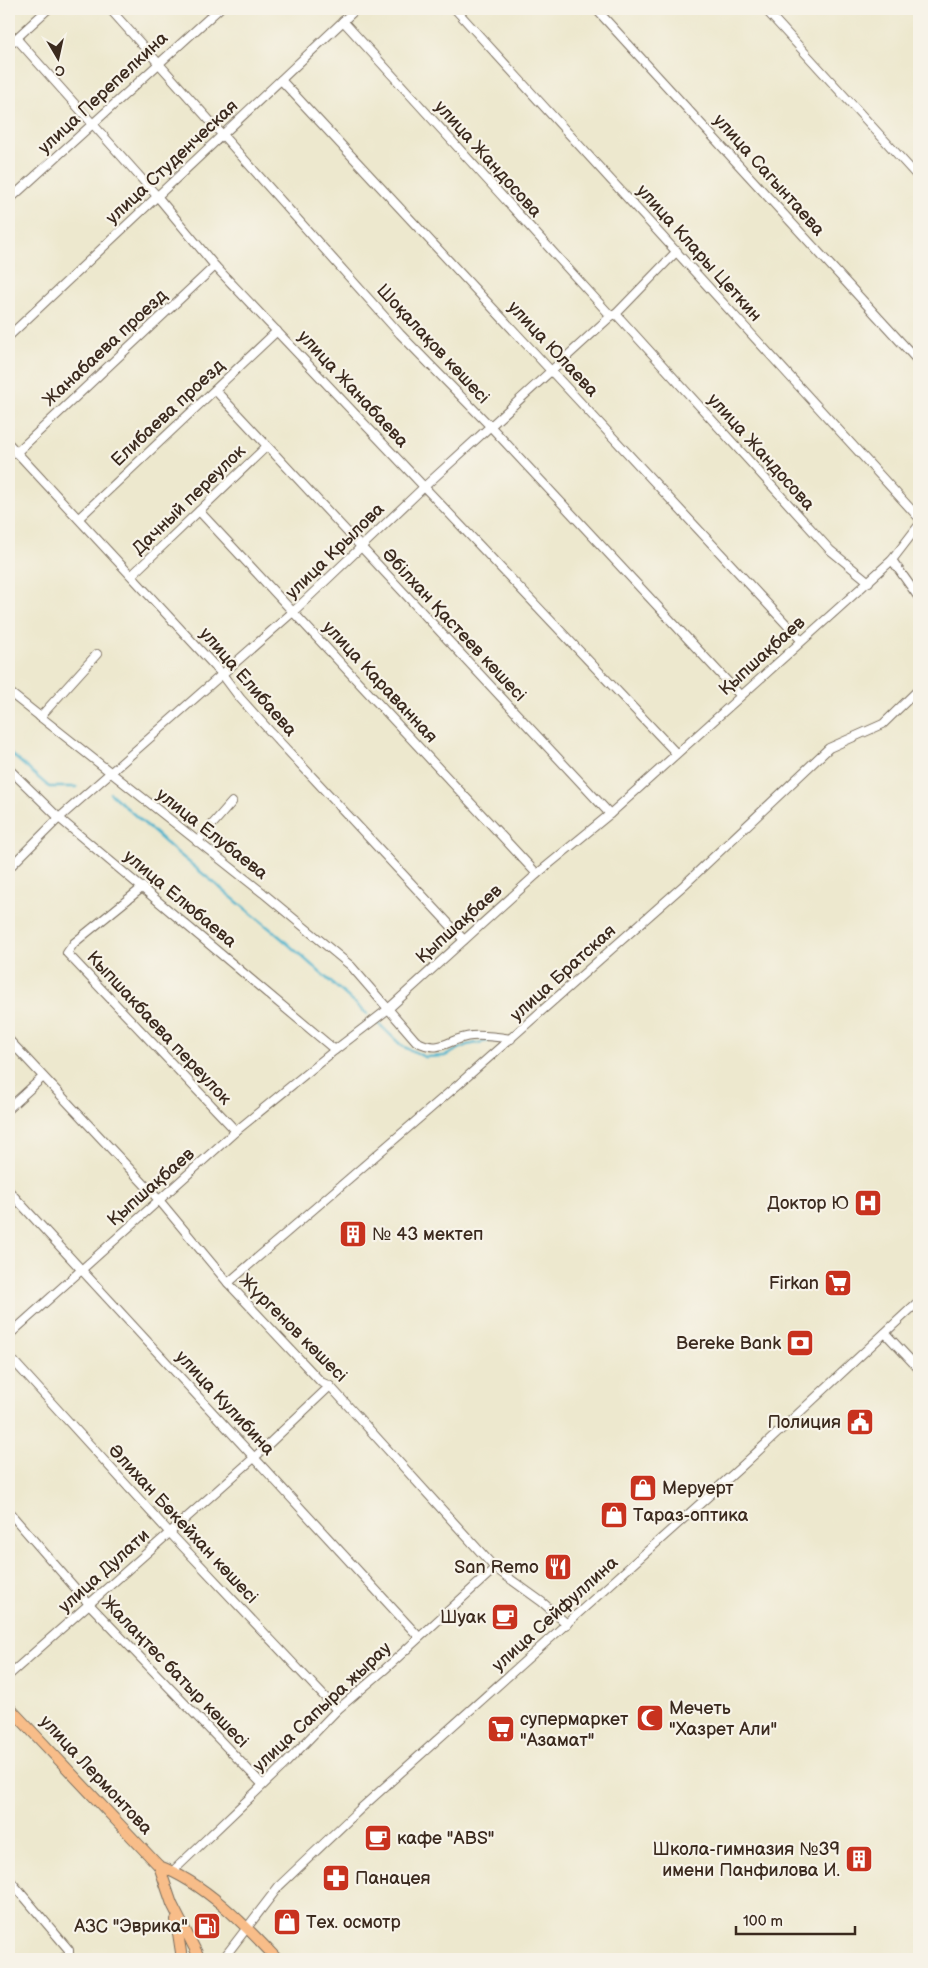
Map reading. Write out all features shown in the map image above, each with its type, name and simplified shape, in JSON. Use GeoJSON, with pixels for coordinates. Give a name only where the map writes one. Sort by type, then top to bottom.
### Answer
{"type":"FeatureCollection","features":[{"type":"Feature","properties":{"kind":"main road","name":"улица Лермонтова"},"geometry":{"type":"LineString","coordinates":[[9,1708],[159,1866]]}},
{"type":"Feature","properties":{"kind":"main road"},"geometry":{"type":"LineString","coordinates":[[159,1866],[173,1871],[209,1896],[247,1928],[276,1959]]}},
{"type":"Feature","properties":{"kind":"main road"},"geometry":{"type":"LineString","coordinates":[[159,1866],[172,1904],[200,1959]]}},
{"type":"Feature","properties":{"kind":"main road"},"geometry":{"type":"LineString","coordinates":[[172,1904],[182,1959]]}},
{"type":"Feature","properties":{"kind":"street","name":"Шоқалақов көшесі"},"geometry":{"type":"LineString","coordinates":[[110,9],[224,134],[400,334],[490,427],[740,695]]}},
{"type":"Feature","properties":{"kind":"street","name":"улица Перепелкина"},"geometry":{"type":"LineString","coordinates":[[9,200],[218,9]]}},
{"type":"Feature","properties":{"kind":"street","name":"улица Студенческая"},"geometry":{"type":"LineString","coordinates":[[9,336],[356,9]]}},
{"type":"Feature","properties":{"kind":"street","name":"улица Клары Цеткин"},"geometry":{"type":"LineString","coordinates":[[455,9],[919,518]]}},
{"type":"Feature","properties":{"kind":"street","name":"улица Сагынтаева"},"geometry":{"type":"LineString","coordinates":[[596,9],[919,362]]}},
{"type":"Feature","properties":{"kind":"street"},"geometry":{"type":"LineString","coordinates":[[765,9],[918,173]]}},
{"type":"Feature","properties":{"kind":"street"},"geometry":{"type":"LineString","coordinates":[[9,45],[45,10]]}},
{"type":"Feature","properties":{"kind":"street","name":"улица Жандосова"},"geometry":{"type":"LineString","coordinates":[[343,21],[830,550],[869,582]]}},
{"type":"Feature","properties":{"kind":"street","name":"улица Жанабаева"},"geometry":{"type":"LineString","coordinates":[[16,38],[157,196],[215,266],[676,753]]}},
{"type":"Feature","properties":{"kind":"street","name":"улица Юлаева"},"geometry":{"type":"LineString","coordinates":[[281,80],[801,640]]}},
{"type":"Feature","properties":{"kind":"street","name":"улица Крылова"},"geometry":{"type":"LineString","coordinates":[[9,868],[59,818],[294,611],[424,487],[614,315],[677,251]]}},
{"type":"Feature","properties":{"kind":"street","name":"Жанабаева проезд"},"geometry":{"type":"LineString","coordinates":[[16,453],[215,266]]}},
{"type":"Feature","properties":{"kind":"street","name":"Елибаева проезд"},"geometry":{"type":"LineString","coordinates":[[79,518],[277,331]]}},
{"type":"Feature","properties":{"kind":"street","name":"Әбілхан Қастеев көшесі"},"geometry":{"type":"LineString","coordinates":[[215,390],[266,447],[610,814]]}},
{"type":"Feature","properties":{"kind":"street","name":"улица Елибаева"},"geometry":{"type":"LineString","coordinates":[[9,444],[132,575],[222,674],[240,698],[276,738],[464,940]]}},
{"type":"Feature","properties":{"kind":"street","name":"Дачный переулок"},"geometry":{"type":"LineString","coordinates":[[132,575],[266,447]]}},
{"type":"Feature","properties":{"kind":"street","name":"улица Караванная"},"geometry":{"type":"LineString","coordinates":[[199,511],[537,874]]}},
{"type":"Feature","properties":{"kind":"street","name":"Қыпшақбаев"},"geometry":{"type":"LineString","coordinates":[[9,1335],[236,1131],[334,1050],[387,1010],[537,874],[610,814],[801,640],[869,582],[892,560],[919,525]]}},
{"type":"Feature","properties":{"kind":"street"},"geometry":{"type":"LineString","coordinates":[[892,560],[919,598]]}},
{"type":"Feature","properties":{"kind":"street"},"geometry":{"type":"LineString","coordinates":[[40,717],[97,654]]}},
{"type":"Feature","properties":{"kind":"street","name":"улица Братская"},"geometry":{"type":"LineString","coordinates":[[228,1283],[511,1039],[684,885],[829,748],[883,724],[919,690]]}},
{"type":"Feature","properties":{"kind":"street","name":"улица Елубаева"},"geometry":{"type":"LineString","coordinates":[[9,692],[110,774],[263,893],[351,966],[387,1010],[416,1041],[428,1048],[440,1047],[470,1036],[511,1039]]}},
{"type":"Feature","properties":{"kind":"street","name":"улица Елюбаева"},"geometry":{"type":"LineString","coordinates":[[9,769],[59,818],[334,1050]]}},
{"type":"Feature","properties":{"kind":"street"},"geometry":{"type":"LineString","coordinates":[[197,842],[232,802]]}},
{"type":"Feature","properties":{"kind":"street","name":"Кыпшакбаева переулок"},"geometry":{"type":"LineString","coordinates":[[143,887],[74,943],[68,953],[236,1131]]}},
{"type":"Feature","properties":{"kind":"street","name":"Жүргенов көшесі"},"geometry":{"type":"LineString","coordinates":[[9,1040],[159,1200],[228,1283],[321,1382],[330,1386],[495,1568],[542,1602],[567,1624]]}},
{"type":"Feature","properties":{"kind":"street"},"geometry":{"type":"LineString","coordinates":[[9,1108],[43,1077]]}},
{"type":"Feature","properties":{"kind":"street","name":"улица Кулибина"},"geometry":{"type":"LineString","coordinates":[[9,1191],[419,1637]]}},
{"type":"Feature","properties":{"kind":"street","name":"улица Сейфуллина"},"geometry":{"type":"LineString","coordinates":[[222,1959],[279,1886],[359,1810],[567,1624],[919,1301]]}},
{"type":"Feature","properties":{"kind":"street"},"geometry":{"type":"LineString","coordinates":[[886,1333],[919,1369]]}},
{"type":"Feature","properties":{"kind":"street","name":"Әлихан Бөкейхан көшесі"},"geometry":{"type":"LineString","coordinates":[[9,1356],[170,1533],[337,1710]]}},
{"type":"Feature","properties":{"kind":"street","name":"улица Дулати"},"geometry":{"type":"LineString","coordinates":[[9,1675],[255,1457],[330,1386]]}},
{"type":"Feature","properties":{"kind":"street","name":"Жалаңтөс батыр көшесі"},"geometry":{"type":"LineString","coordinates":[[9,1512],[89,1604],[262,1784]]}},
{"type":"Feature","properties":{"kind":"street","name":"улица Сапыра жырау"},"geometry":{"type":"LineString","coordinates":[[173,1871],[337,1710],[384,1670],[495,1568]]}},
{"type":"Feature","properties":{"kind":"street"},"geometry":{"type":"LineString","coordinates":[[9,1879],[69,1950],[69,1956],[61,1959]]}},
{"type":"Feature","properties":{"kind":"waterway"},"geometry":{"type":"LineString","coordinates":[[9,752],[49,787],[77,787]]}},
{"type":"Feature","properties":{"kind":"waterway"},"geometry":{"type":"LineString","coordinates":[[110,793],[174,850],[280,937],[367,1014]]}},
{"type":"Feature","properties":{"kind":"waterway"},"geometry":{"type":"LineString","coordinates":[[379,1024],[402,1046],[425,1057],[445,1056],[467,1045],[494,1040]]}},
{"type":"Feature","properties":{"kind":"place","name":"Доктор Ю"},"geometry":{"type":"Point","coordinates":[868,1203]}},
{"type":"Feature","properties":{"kind":"place","name":"№ 43 мектеп"},"geometry":{"type":"Point","coordinates":[353,1234]}},
{"type":"Feature","properties":{"kind":"place","name":"Firkan"},"geometry":{"type":"Point","coordinates":[838,1283]}},
{"type":"Feature","properties":{"kind":"place","name":"Bereke Bank"},"geometry":{"type":"Point","coordinates":[800,1343]}},
{"type":"Feature","properties":{"kind":"place","name":"Полиция"},"geometry":{"type":"Point","coordinates":[860,1422]}},
{"type":"Feature","properties":{"kind":"place","name":"Меруерт"},"geometry":{"type":"Point","coordinates":[643,1488]}},
{"type":"Feature","properties":{"kind":"place","name":"Тараз-оптика"},"geometry":{"type":"Point","coordinates":[614,1515]}},
{"type":"Feature","properties":{"kind":"place","name":"San Remo"},"geometry":{"type":"Point","coordinates":[558,1567]}},
{"type":"Feature","properties":{"kind":"place","name":"Шуак"},"geometry":{"type":"Point","coordinates":[505,1617]}},
{"type":"Feature","properties":{"kind":"place","name":"Мечеть \"Хазрет Али\""},"geometry":{"type":"Point","coordinates":[650,1718]}},
{"type":"Feature","properties":{"kind":"place","name":"супермаркет \"Азамат\""},"geometry":{"type":"Point","coordinates":[501,1729]}},
{"type":"Feature","properties":{"kind":"place","name":"кафе \"ABS\""},"geometry":{"type":"Point","coordinates":[378,1838]}},
{"type":"Feature","properties":{"kind":"place","name":"Школа-гимназия №39 имени Панфилова И."},"geometry":{"type":"Point","coordinates":[859,1859]}},
{"type":"Feature","properties":{"kind":"place","name":"Панацея"},"geometry":{"type":"Point","coordinates":[336,1878]}},
{"type":"Feature","properties":{"kind":"place","name":"Тех. осмотр"},"geometry":{"type":"Point","coordinates":[287,1922]}},
{"type":"Feature","properties":{"kind":"place","name":"АЗС \"Эврика\""},"geometry":{"type":"Point","coordinates":[207,1926]}}]}
